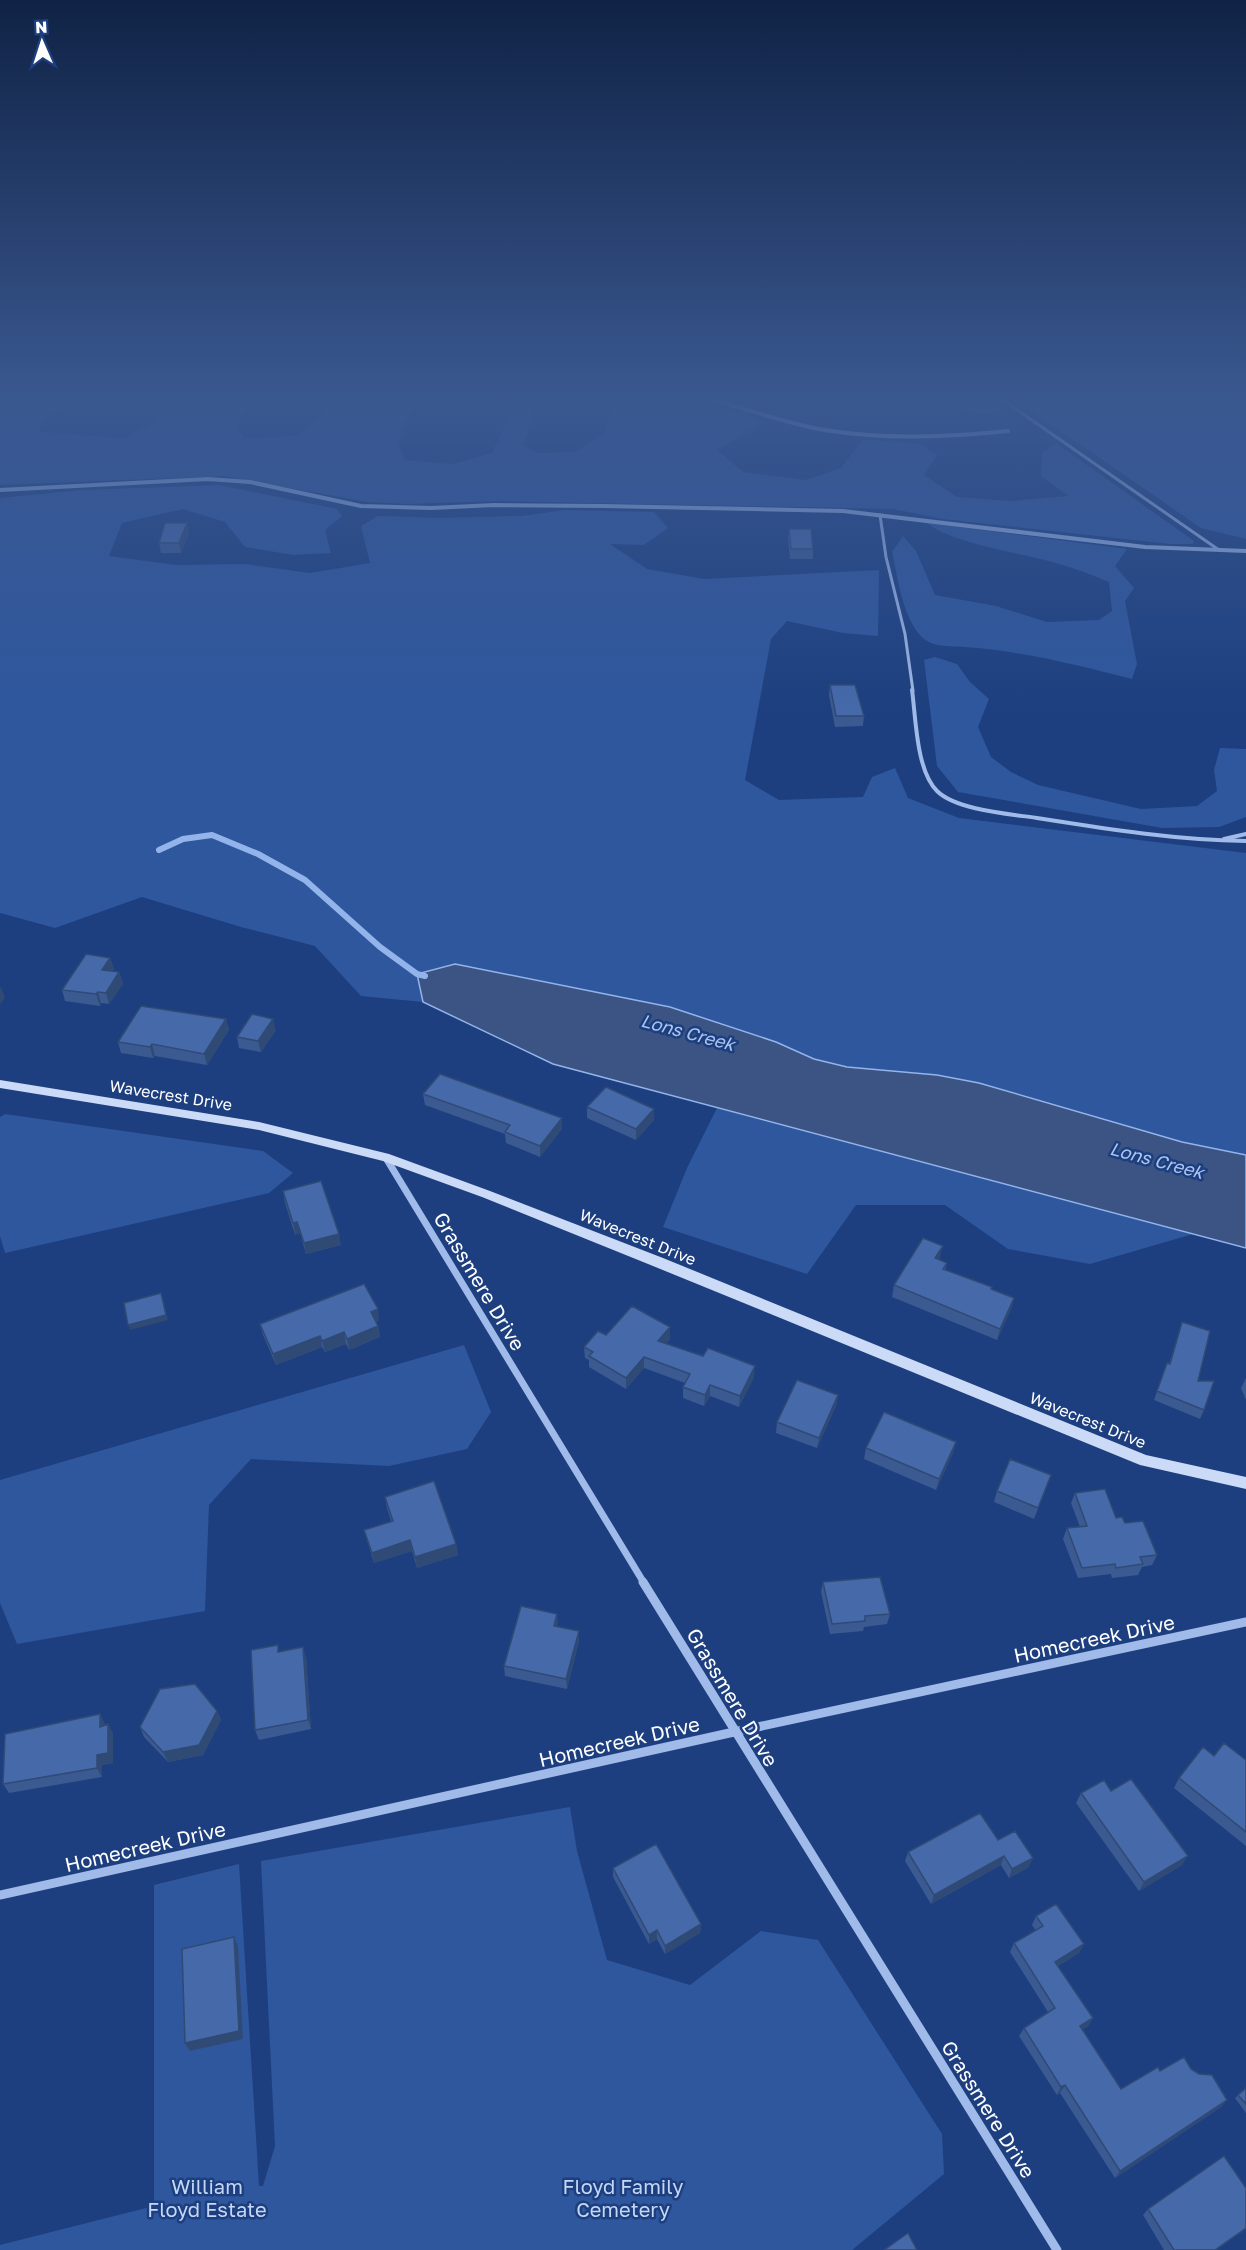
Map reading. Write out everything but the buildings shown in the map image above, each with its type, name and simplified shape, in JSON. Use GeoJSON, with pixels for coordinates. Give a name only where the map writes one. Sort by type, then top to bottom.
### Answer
{"type":"FeatureCollection","features":[{"type":"Feature","properties":{"kind":"street"},"geometry":{"type":"LineString","coordinates":[[347,503],[361,506],[431,508],[494,505],[843,511],[1145,547],[1246,551]]}},
{"type":"Feature","properties":{"kind":"street","name":"Wavecrest Drive"},"geometry":{"type":"LineString","coordinates":[[0,1084],[259,1126],[385,1157],[658,1262],[1145,1461],[1239,1481]]}},
{"type":"Feature","properties":{"kind":"street","name":"Grassmere Drive"},"geometry":{"type":"LineString","coordinates":[[385,1157],[734,1732],[1057,2250]]}},
{"type":"Feature","properties":{"kind":"street"},"geometry":{"type":"LineString","coordinates":[[1239,1481],[1246,1487]]}},
{"type":"Feature","properties":{"kind":"street","name":"Homecreek Drive"},"geometry":{"type":"LineString","coordinates":[[0,1895],[734,1732],[1246,1622]]}},
{"type":"Feature","properties":{"kind":"lane"},"geometry":{"type":"LineString","coordinates":[[1151,503],[1219,550]]}},
{"type":"Feature","properties":{"kind":"lane"},"geometry":{"type":"LineString","coordinates":[[880,515],[889,568],[905,634],[922,762],[928,779],[941,796],[992,810],[1075,824],[1216,841],[1246,842]]}},
{"type":"Feature","properties":{"kind":"lane"},"geometry":{"type":"LineString","coordinates":[[1216,841],[1246,834]]}},
{"type":"Feature","properties":{"kind":"green space"},"geometry":{"type":"Polygon","coordinates":[[[0,503],[308,503],[337,509],[342,516],[325,530],[331,553],[293,555],[245,547],[225,522],[183,509],[122,523],[109,556],[176,565],[245,564],[310,573],[370,563],[361,526],[378,516],[440,518],[522,516],[565,510],[654,512],[668,528],[644,545],[610,544],[647,569],[704,579],[879,570],[878,636],[843,633],[787,621],[771,639],[745,780],[779,800],[863,797],[872,777],[895,768],[908,798],[959,818],[1246,853],[1246,1155],[1182,1142],[979,1083],[937,1075],[847,1067],[814,1059],[776,1042],[670,1007],[455,964],[417,974],[423,1002],[361,996],[315,946],[241,927],[142,897],[55,928],[0,913],[0,503]]]}},
{"type":"Feature","properties":{"kind":"green space"},"geometry":{"type":"Polygon","coordinates":[[[387,503],[437,503],[407,504],[387,503]]]}},
{"type":"Feature","properties":{"kind":"green space"},"geometry":{"type":"Polygon","coordinates":[[[597,503],[1140,503],[1194,541],[1193,544],[1170,544],[943,519],[893,509],[597,503]]]}},
{"type":"Feature","properties":{"kind":"green space"},"geometry":{"type":"Polygon","coordinates":[[[1165,503],[1246,503],[1246,539],[1201,528],[1165,503]]]}},
{"type":"Feature","properties":{"kind":"green space"},"geometry":{"type":"Polygon","coordinates":[[[927,523],[1127,549],[1115,566],[1134,588],[1125,601],[1137,664],[1132,679],[1028,655],[940,645],[923,639],[908,616],[892,552],[903,536],[916,551],[935,595],[996,606],[1047,622],[1099,620],[1112,611],[1109,582],[1056,563],[970,542],[938,530],[927,523]]]}},
{"type":"Feature","properties":{"kind":"green space"},"geometry":{"type":"Polygon","coordinates":[[[935,657],[957,664],[970,682],[989,699],[978,727],[991,757],[1011,772],[1038,785],[1141,809],[1197,806],[1217,791],[1214,770],[1220,748],[1246,749],[1246,817],[1219,827],[1162,828],[958,792],[937,766],[924,660],[935,657]]]}},
{"type":"Feature","properties":{"kind":"green space"},"geometry":{"type":"Polygon","coordinates":[[[717,1108],[1193,1234],[1090,1264],[1008,1249],[945,1205],[856,1205],[807,1274],[663,1227],[687,1168],[717,1108]]]}},
{"type":"Feature","properties":{"kind":"green space"},"geometry":{"type":"Polygon","coordinates":[[[5,1114],[263,1151],[293,1173],[269,1193],[5,1253],[0,1236],[0,1117],[5,1114]]]}},
{"type":"Feature","properties":{"kind":"green space"},"geometry":{"type":"Polygon","coordinates":[[[464,1345],[491,1412],[467,1449],[389,1466],[251,1459],[209,1505],[205,1611],[17,1644],[0,1603],[0,1480],[464,1345]]]}},
{"type":"Feature","properties":{"kind":"green space"},"geometry":{"type":"Polygon","coordinates":[[[570,1807],[577,1851],[607,1960],[690,1985],[761,1931],[818,1940],[942,2134],[944,2174],[852,2250],[0,2250],[0,2245],[154,2206],[154,1885],[239,1864],[259,2186],[263,2186],[275,2146],[261,1861],[570,1807]]]}},
{"type":"Feature","properties":{"kind":"water"},"geometry":{"type":"Polygon","coordinates":[[[455,964],[670,1007],[776,1042],[814,1059],[847,1067],[937,1075],[979,1083],[1182,1142],[1246,1155],[1246,1248],[553,1064],[423,1002],[417,974],[455,964]]]}},
{"type":"Feature","properties":{"kind":"waterway","name":"Lons Creek"},"geometry":{"type":"LineString","coordinates":[[159,850],[183,839],[212,835],[258,854],[305,880],[380,947],[417,974],[425,976]]}},
{"type":"Feature","properties":{"kind":"park label","name":"William Floyd Estate"},"geometry":{"type":"Point","coordinates":[207,2198]}},
{"type":"Feature","properties":{"kind":"park label","name":"Floyd Family Cemetery"},"geometry":{"type":"Point","coordinates":[623,2198]}}]}
